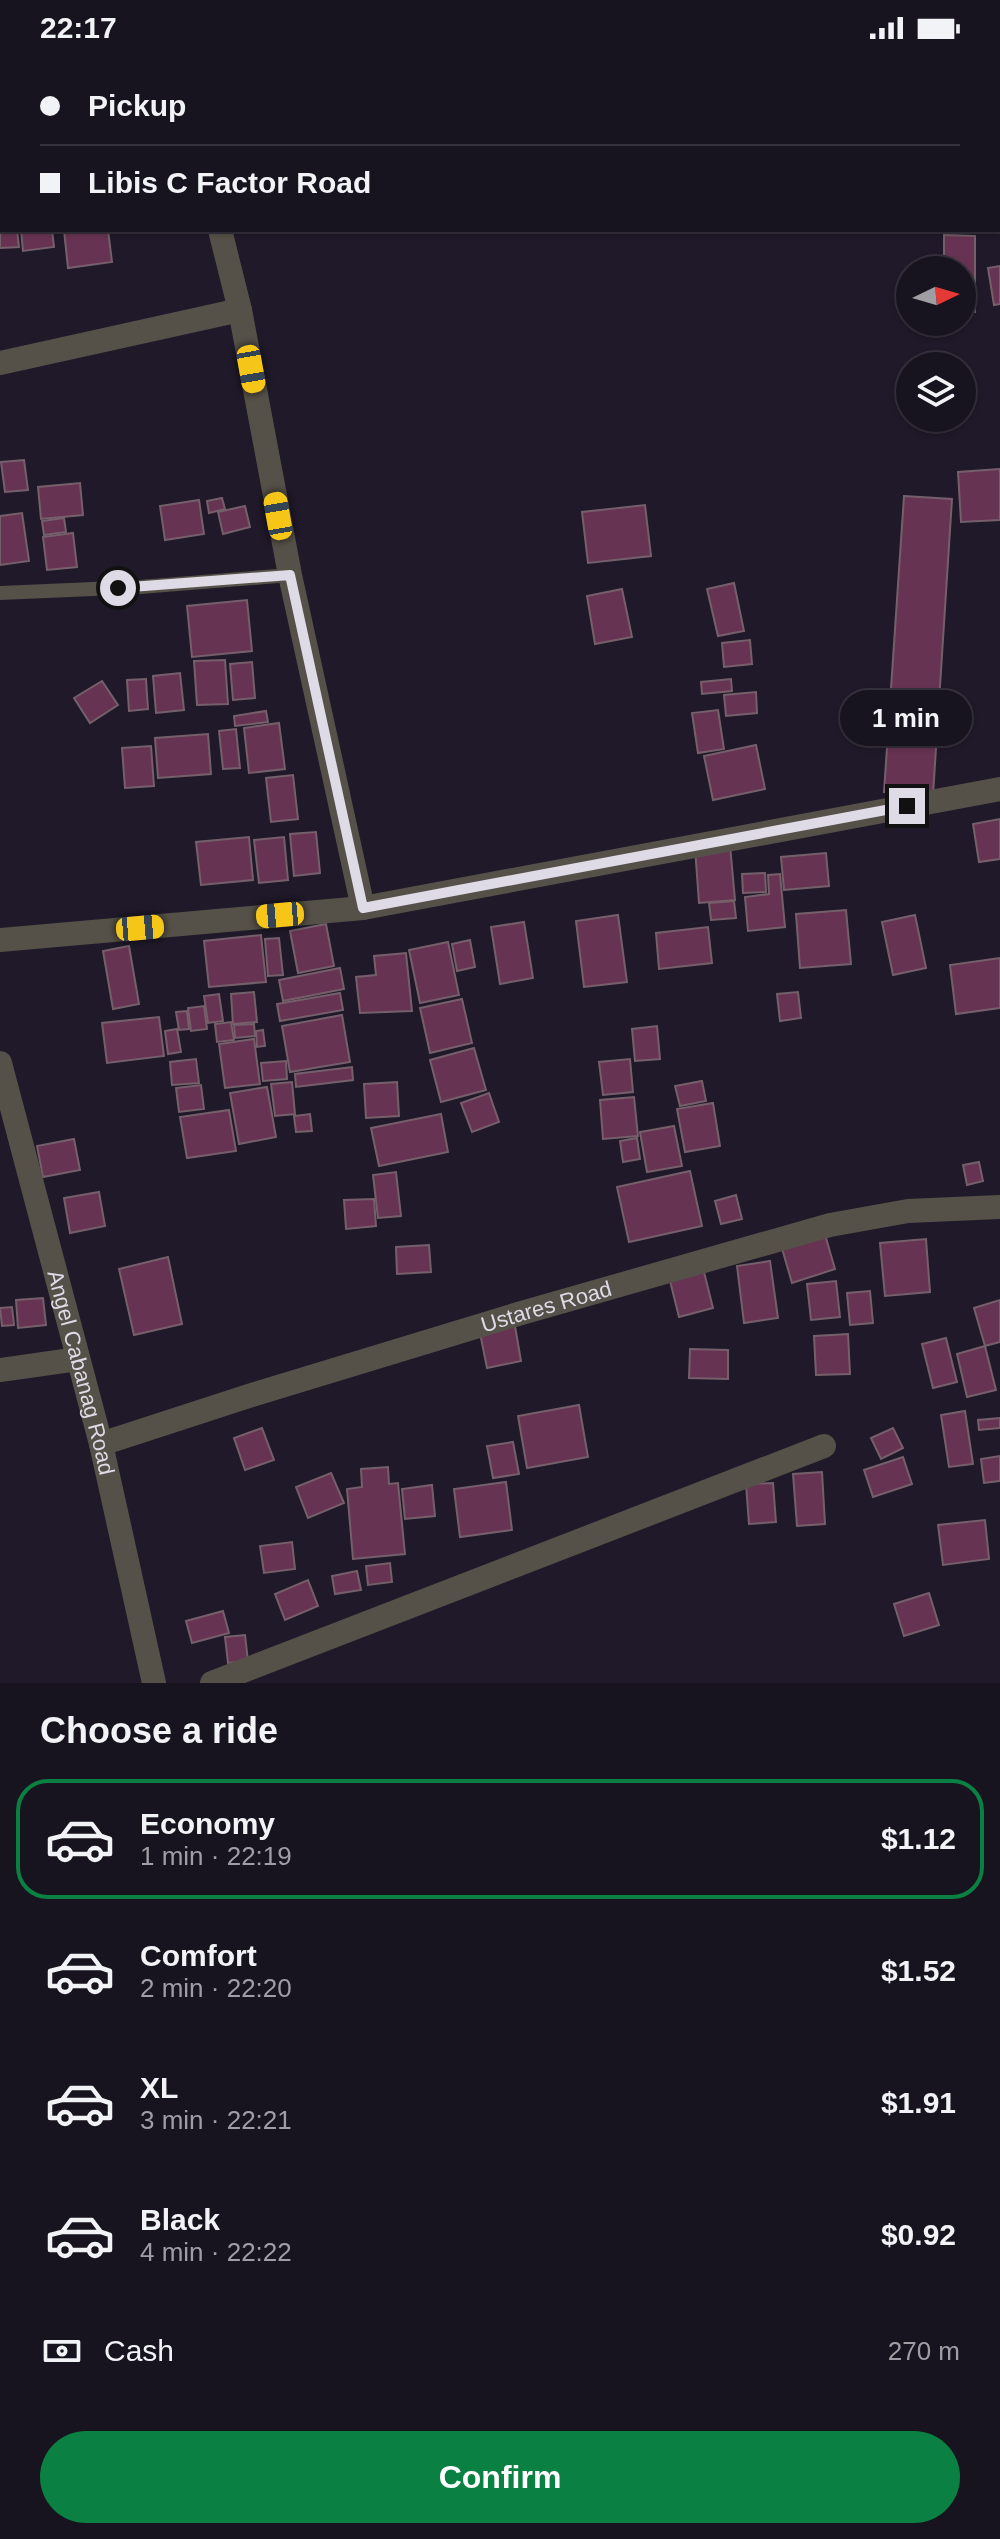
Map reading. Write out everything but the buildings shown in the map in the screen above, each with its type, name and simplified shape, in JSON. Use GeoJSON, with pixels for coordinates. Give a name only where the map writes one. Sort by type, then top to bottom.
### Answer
{"type":"FeatureCollection","features":[{"type":"Feature","properties":{"kind":"street"},"geometry":{"type":"LineString","coordinates":[[220,232],[240,310],[290,575],[363,908]]}},
{"type":"Feature","properties":{"kind":"street"},"geometry":{"type":"LineString","coordinates":[[0,363],[240,310]]}},
{"type":"Feature","properties":{"kind":"street"},"geometry":{"type":"LineString","coordinates":[[0,940],[363,908],[1000,789]]}},
{"type":"Feature","properties":{"kind":"street","name":"Angel Cabanag Road"},"geometry":{"type":"LineString","coordinates":[[0,1063],[101,1444],[154,1683]]}},
{"type":"Feature","properties":{"kind":"street","name":"Ustares Road"},"geometry":{"type":"LineString","coordinates":[[101,1444],[518,1314],[830,1225],[908,1211],[1000,1207]]}},
{"type":"Feature","properties":{"kind":"street"},"geometry":{"type":"LineString","coordinates":[[0,1370],[78,1359]]}},
{"type":"Feature","properties":{"kind":"street"},"geometry":{"type":"LineString","coordinates":[[212,1683],[824,1446]]}},
{"type":"Feature","properties":{"kind":"lane"},"geometry":{"type":"LineString","coordinates":[[0,593],[140,587],[290,575]]}},
{"type":"Feature","properties":{"kind":"route"},"geometry":{"type":"LineString","coordinates":[[118,588],[290,575],[363,908],[907,806]]}}]}
